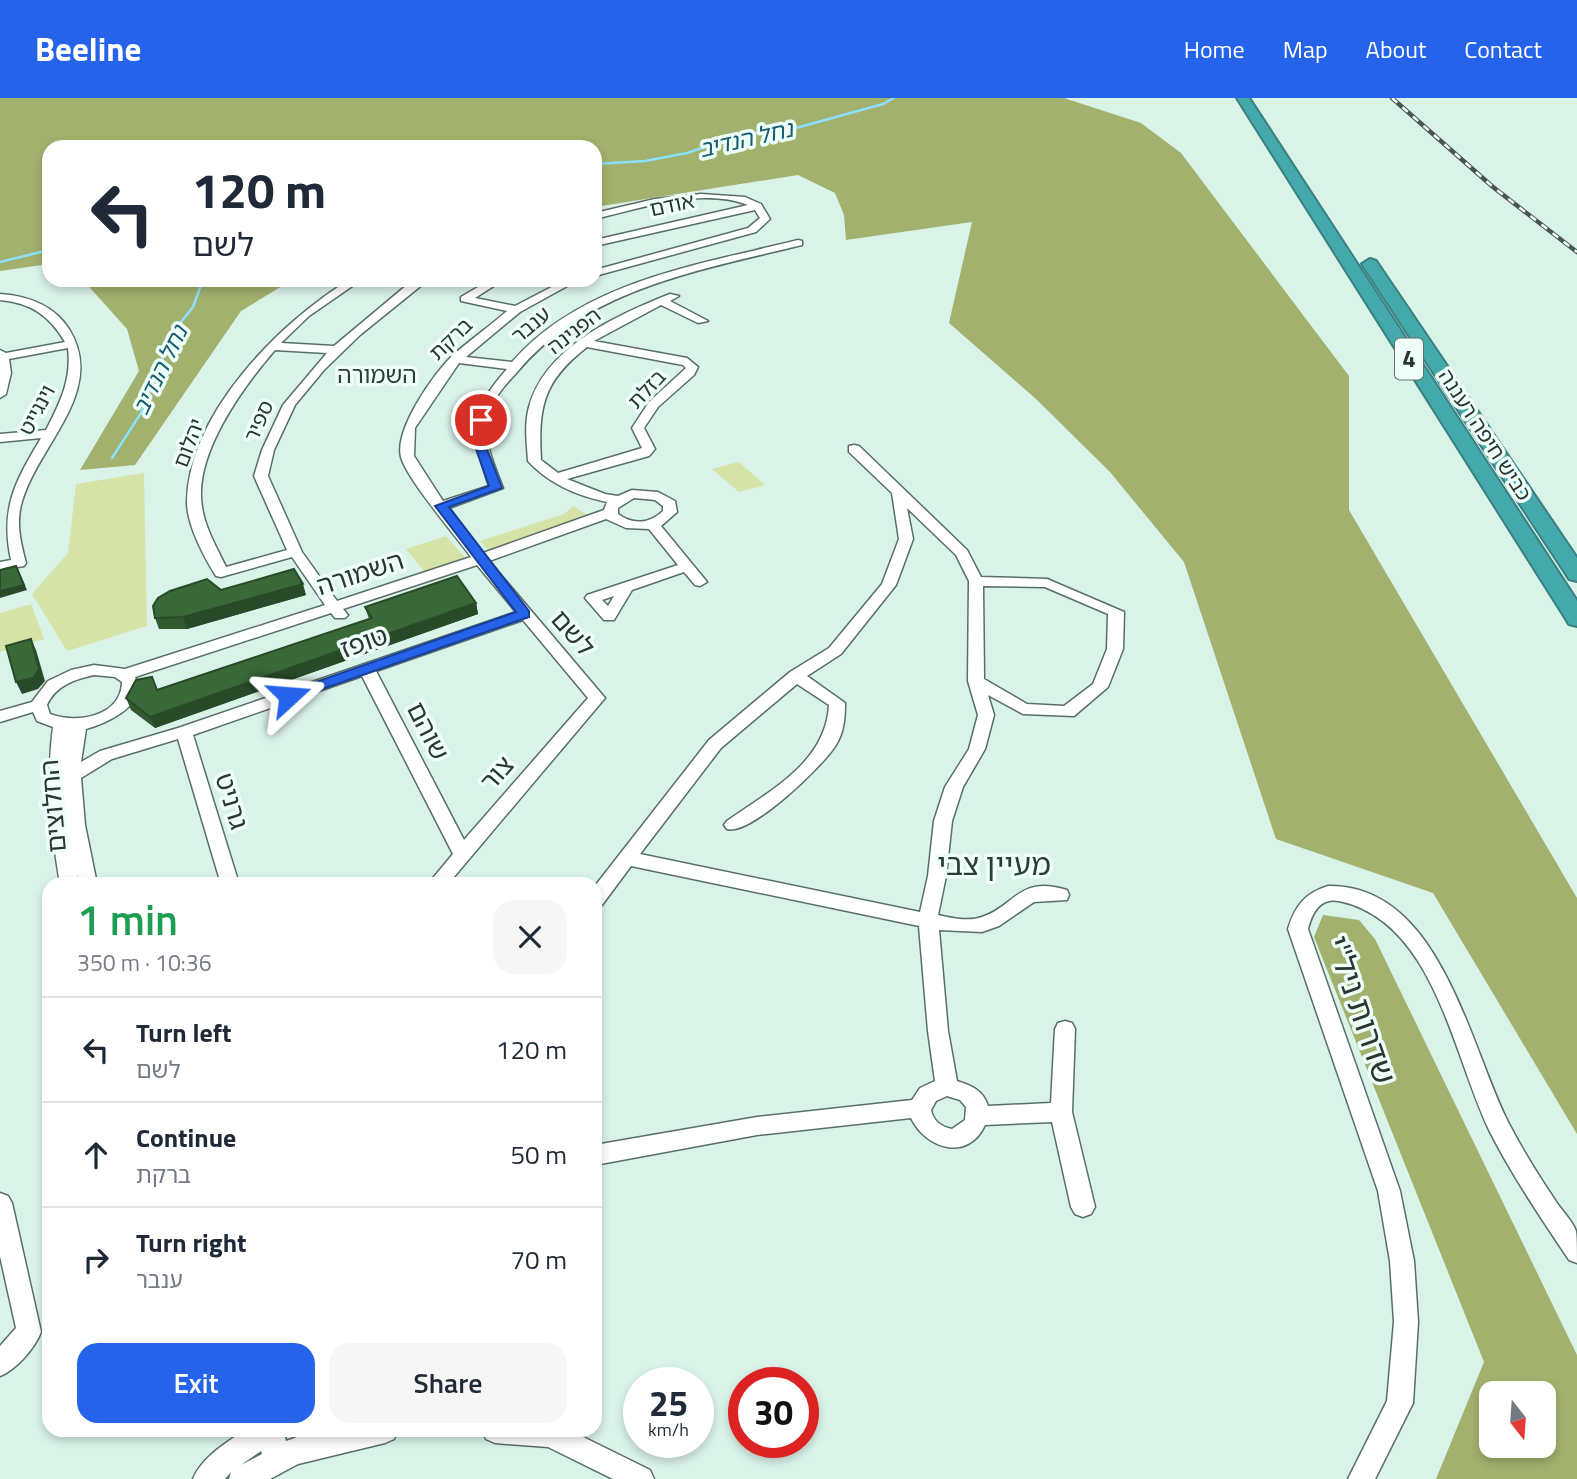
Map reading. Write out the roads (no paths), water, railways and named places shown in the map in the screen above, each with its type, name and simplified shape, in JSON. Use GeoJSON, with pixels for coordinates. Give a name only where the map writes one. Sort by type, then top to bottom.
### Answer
{"type":"FeatureCollection","features":[{"type":"Feature","properties":{"kind":"highway","name":"כביש חיפה רעננה"},"geometry":{"type":"LineString","coordinates":[[1243,98],[1577,619]]}},
{"type":"Feature","properties":{"kind":"highway","name":"כביש חיפה רעננה"},"geometry":{"type":"LineString","coordinates":[[1259,98],[1577,574]]}},
{"type":"Feature","properties":{"kind":"street"},"geometry":{"type":"LineString","coordinates":[[602,215],[708,196],[745,199],[758,206],[765,219],[752,230],[602,271]]}},
{"type":"Feature","properties":{"kind":"street","name":"אודם"},"geometry":{"type":"LineString","coordinates":[[602,241],[758,206]]}},
{"type":"Feature","properties":{"kind":"street","name":"ענבר"},"geometry":{"type":"LineString","coordinates":[[441,506],[496,488],[482,449],[481,420],[492,396],[513,366],[552,329],[614,295],[653,281],[798,243]]}},
{"type":"Feature","properties":{"kind":"street"},"geometry":{"type":"LineString","coordinates":[[624,263],[653,281]]}},
{"type":"Feature","properties":{"kind":"street","name":"יהלום"},"geometry":{"type":"LineString","coordinates":[[295,552],[221,573],[194,506],[196,478],[215,426],[243,382],[292,326],[346,287]]}},
{"type":"Feature","properties":{"kind":"street","name":"ספיר"},"geometry":{"type":"LineString","coordinates":[[337,611],[295,552],[261,476],[270,446],[288,404],[317,367],[411,287]]}},
{"type":"Feature","properties":{"kind":"street"},"geometry":{"type":"LineString","coordinates":[[486,287],[465,299],[516,310]]}},
{"type":"Feature","properties":{"kind":"street","name":"ברקת"},"geometry":{"type":"LineString","coordinates":[[483,563],[425,486],[407,456],[409,428],[456,359],[516,310],[560,287]]}},
{"type":"Feature","properties":{"kind":"street","name":"הפנינה"},"geometry":{"type":"LineString","coordinates":[[615,512],[555,478],[536,461],[533,426],[536,404],[551,374],[584,343],[619,321],[674,296]]}},
{"type":"Feature","properties":{"kind":"street"},"geometry":{"type":"LineString","coordinates":[[0,297],[20,299],[46,308],[65,329],[72,344],[2,355],[5,381],[0,394]]}},
{"type":"Feature","properties":{"kind":"street"},"geometry":{"type":"LineString","coordinates":[[661,301],[702,321]]}},
{"type":"Feature","properties":{"kind":"street","name":"בזלת"},"geometry":{"type":"LineString","coordinates":[[555,478],[644,453],[649,449],[638,428],[643,418],[692,367],[687,362],[584,343]]}},
{"type":"Feature","properties":{"kind":"street","name":"וינגייט"},"geometry":{"type":"LineString","coordinates":[[0,566],[19,563],[9,526],[17,495],[47,434],[67,404],[73,386],[76,354],[72,344]]}},
{"type":"Feature","properties":{"kind":"street"},"geometry":{"type":"LineString","coordinates":[[272,346],[335,350]]}},
{"type":"Feature","properties":{"kind":"street","name":"ענבר"},"geometry":{"type":"LineString","coordinates":[[456,359],[513,366]]}},
{"type":"Feature","properties":{"kind":"street"},"geometry":{"type":"LineString","coordinates":[[0,438],[47,434]]}},
{"type":"Feature","properties":{"kind":"street"},"geometry":{"type":"LineString","coordinates":[[854,449],[962,553],[976,581],[976,681],[986,715],[977,749],[954,788],[943,821],[937,876],[928,918],[938,1031],[947,1087]]}},
{"type":"Feature","properties":{"kind":"street"},"geometry":{"type":"LineString","coordinates":[[641,493],[664,499],[670,504],[670,512],[664,519],[652,524],[636,526],[615,512],[641,493]]}},
{"type":"Feature","properties":{"kind":"street"},"geometry":{"type":"LineString","coordinates":[[602,891],[715,744],[796,676],[835,651],[889,585],[906,539],[898,493]]}},
{"type":"Feature","properties":{"kind":"street","name":"השמורה"},"geometry":{"type":"LineString","coordinates":[[128,679],[483,563],[615,512]]}},
{"type":"Feature","properties":{"kind":"street"},"geometry":{"type":"LineString","coordinates":[[652,524],[700,582]]}},
{"type":"Feature","properties":{"kind":"street","name":"לשם"},"geometry":{"type":"LineString","coordinates":[[483,563],[524,616],[597,698]]}},
{"type":"Feature","properties":{"kind":"street"},"geometry":{"type":"LineString","coordinates":[[626,587],[686,567]]}},
{"type":"Feature","properties":{"kind":"street"},"geometry":{"type":"LineString","coordinates":[[976,581],[1047,583],[1116,612],[1115,649],[1100,687],[1068,712],[1023,709],[976,681]]}},
{"type":"Feature","properties":{"kind":"street","name":"טופז"},"geometry":{"type":"LineString","coordinates":[[72,776],[106,755],[184,733],[524,616]]}},
{"type":"Feature","properties":{"kind":"street","name":"שוהם"},"geometry":{"type":"LineString","coordinates":[[367,669],[462,854]]}},
{"type":"Feature","properties":{"kind":"street"},"geometry":{"type":"LineString","coordinates":[[0,717],[39,705],[48,690],[68,677],[101,670],[128,679],[131,694],[120,708],[100,719],[70,725],[43,717],[39,705]]}},
{"type":"Feature","properties":{"kind":"street"},"geometry":{"type":"LineString","coordinates":[[733,825],[809,767],[828,743],[839,717],[837,703],[796,676]]}},
{"type":"Feature","properties":{"kind":"street","name":"צור"},"geometry":{"type":"LineString","coordinates":[[443,877],[597,698]]}},
{"type":"Feature","properties":{"kind":"street","name":"החלוצים"},"geometry":{"type":"LineString","coordinates":[[70,725],[75,745],[72,776],[78,835],[87,877]]}},
{"type":"Feature","properties":{"kind":"street","name":"החלוצים"},"geometry":{"type":"LineString","coordinates":[[68,877],[58,827],[58,760],[70,725]]}},
{"type":"Feature","properties":{"kind":"street","name":"גרניט"},"geometry":{"type":"LineString","coordinates":[[184,733],[228,877]]}},
{"type":"Feature","properties":{"kind":"street"},"geometry":{"type":"LineString","coordinates":[[75,745],[106,755]]}},
{"type":"Feature","properties":{"kind":"street"},"geometry":{"type":"LineString","coordinates":[[626,858],[928,918],[949,925],[980,925],[992,921],[1023,897],[1045,893],[1060,895]]}},
{"type":"Feature","properties":{"kind":"street","name":"שדרות ניל\"י"},"geometry":{"type":"LineString","coordinates":[[1361,1479],[1400,1403],[1406,1322],[1402,1261],[1390,1191],[1298,929],[1302,911],[1311,900],[1331,892],[1351,894],[1376,903],[1406,927],[1438,978],[1472,1068],[1503,1135],[1529,1184],[1577,1252]]}},
{"type":"Feature","properties":{"kind":"street"},"geometry":{"type":"LineString","coordinates":[[1065,1028],[1061,1112],[1083,1207]]}},
{"type":"Feature","properties":{"kind":"street"},"geometry":{"type":"LineString","coordinates":[[947,1087],[958,1088],[974,1100],[979,1116],[972,1130],[965,1135],[937,1135],[924,1124],[920,1108],[926,1095],[947,1087]]}},
{"type":"Feature","properties":{"kind":"street"},"geometry":{"type":"LineString","coordinates":[[602,1154],[757,1126],[920,1108]]}},
{"type":"Feature","properties":{"kind":"street"},"geometry":{"type":"LineString","coordinates":[[979,1116],[1061,1112]]}},
{"type":"Feature","properties":{"kind":"street"},"geometry":{"type":"LineString","coordinates":[[0,1203],[29,1332],[0,1364]]}},
{"type":"Feature","properties":{"kind":"street"},"geometry":{"type":"LineString","coordinates":[[206,1479],[223,1462],[258,1437]]}},
{"type":"Feature","properties":{"kind":"street"},"geometry":{"type":"LineString","coordinates":[[269,1437],[273,1448],[278,1452],[296,1452],[357,1437]]}},
{"type":"Feature","properties":{"kind":"street"},"geometry":{"type":"LineString","coordinates":[[242,1479],[296,1452],[315,1437]]}},
{"type":"Feature","properties":{"kind":"street"},"geometry":{"type":"LineString","coordinates":[[556,1437],[641,1479]]}},
{"type":"Feature","properties":{"kind":"waterway","name":"נחל הנדיב"},"geometry":{"type":"LineString","coordinates":[[602,164],[645,161],[687,153],[737,136],[796,128],[883,104],[894,98]]}},
{"type":"Feature","properties":{"kind":"waterway"},"geometry":{"type":"LineString","coordinates":[[0,262],[42,252]]}},
{"type":"Feature","properties":{"kind":"waterway","name":"נחל הנדיב"},"geometry":{"type":"LineString","coordinates":[[112,458],[141,413],[173,332],[193,307],[200,287]]}},
{"type":"Feature","properties":{"kind":"railway"},"geometry":{"type":"LineString","coordinates":[[1392,98],[1493,187],[1577,252]]}},
{"type":"Feature","properties":{"kind":"district","name":"השמורה"},"geometry":{"type":"Point","coordinates":[377,375]}},
{"type":"Feature","properties":{"kind":"district","name":"מעיין צבי"},"geometry":{"type":"Point","coordinates":[994,865]}}]}
